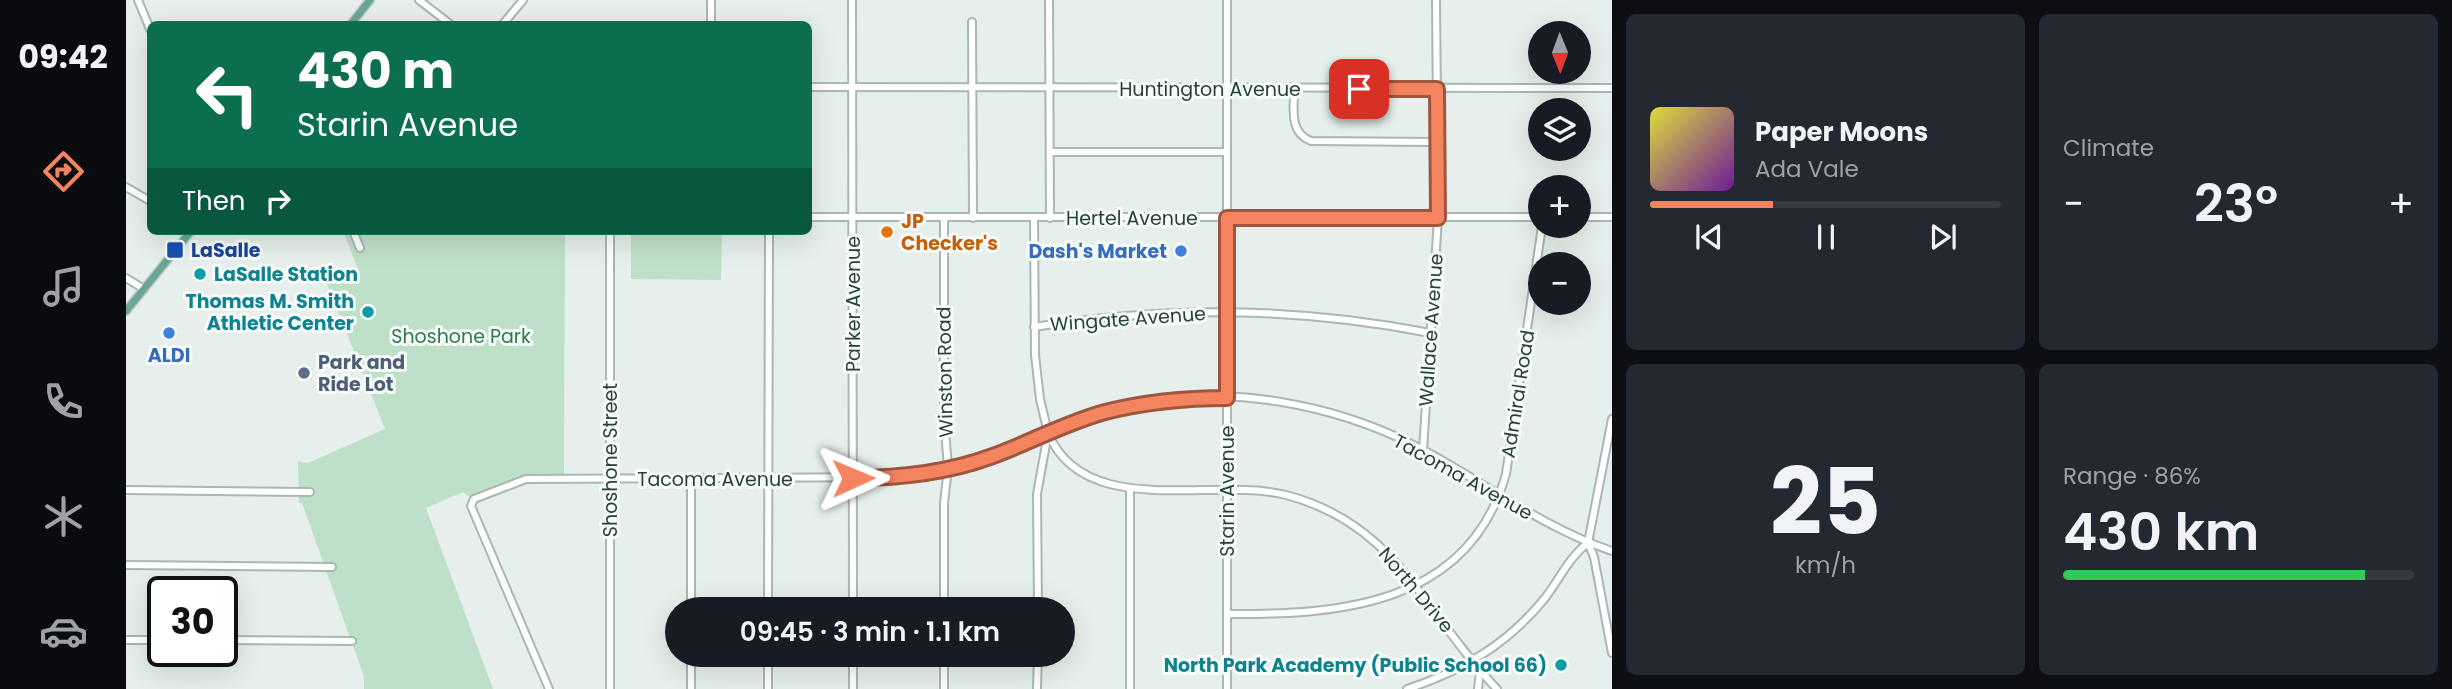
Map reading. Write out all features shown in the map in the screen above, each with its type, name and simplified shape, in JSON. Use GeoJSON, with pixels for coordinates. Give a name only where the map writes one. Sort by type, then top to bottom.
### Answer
{"type":"FeatureCollection","features":[{"type":"Feature","properties":{"kind":"main road"},"geometry":{"type":"LineString","coordinates":[[353,21],[370,0]]}},
{"type":"Feature","properties":{"kind":"main road"},"geometry":{"type":"LineString","coordinates":[[126,311],[184,235]]}},
{"type":"Feature","properties":{"kind":"street"},"geometry":{"type":"LineString","coordinates":[[138,0],[147,22]]}},
{"type":"Feature","properties":{"kind":"street"},"geometry":{"type":"LineString","coordinates":[[419,0],[446,21]]}},
{"type":"Feature","properties":{"kind":"street"},"geometry":{"type":"LineString","coordinates":[[506,21],[523,0]]}},
{"type":"Feature","properties":{"kind":"street"},"geometry":{"type":"LineString","coordinates":[[711,0],[711,21]]}},
{"type":"Feature","properties":{"kind":"street","name":"Parker Avenue"},"geometry":{"type":"LineString","coordinates":[[852,0],[853,597]]}},
{"type":"Feature","properties":{"kind":"street"},"geometry":{"type":"LineString","coordinates":[[1049,0],[1050,218]]}},
{"type":"Feature","properties":{"kind":"street","name":"Starin Avenue"},"geometry":{"type":"LineString","coordinates":[[1227,0],[1227,689]]}},
{"type":"Feature","properties":{"kind":"street","name":"Wallace Avenue"},"geometry":{"type":"LineString","coordinates":[[1423,450],[1438,218],[1436,0]]}},
{"type":"Feature","properties":{"kind":"street"},"geometry":{"type":"LineString","coordinates":[[972,22],[972,218]]}},
{"type":"Feature","properties":{"kind":"street","name":"Huntington Avenue"},"geometry":{"type":"LineString","coordinates":[[812,87],[1612,88]]}},
{"type":"Feature","properties":{"kind":"street"},"geometry":{"type":"LineString","coordinates":[[1294,89],[1295,126],[1300,135],[1311,141],[1437,142]]}},
{"type":"Feature","properties":{"kind":"street"},"geometry":{"type":"LineString","coordinates":[[1049,152],[1227,152]]}},
{"type":"Feature","properties":{"kind":"street"},"geometry":{"type":"LineString","coordinates":[[126,187],[147,197]]}},
{"type":"Feature","properties":{"kind":"street"},"geometry":{"type":"LineString","coordinates":[[1591,217],[1612,217]]}},
{"type":"Feature","properties":{"kind":"street","name":"Hertel Avenue"},"geometry":{"type":"LineString","coordinates":[[812,218],[1528,218]]}},
{"type":"Feature","properties":{"kind":"street","name":"Winston Road"},"geometry":{"type":"LineString","coordinates":[[944,218],[944,417],[948,468],[944,503],[944,597]]}},
{"type":"Feature","properties":{"kind":"street"},"geometry":{"type":"LineString","coordinates":[[1034,218],[1037,381],[1048,433],[1037,494],[1038,597]]}},
{"type":"Feature","properties":{"kind":"street"},"geometry":{"type":"LineString","coordinates":[[355,235],[360,248]]}},
{"type":"Feature","properties":{"kind":"street","name":"Shoshone Street"},"geometry":{"type":"LineString","coordinates":[[610,235],[610,689]]}},
{"type":"Feature","properties":{"kind":"street"},"geometry":{"type":"LineString","coordinates":[[768,597],[769,235]]}},
{"type":"Feature","properties":{"kind":"street","name":"Admiral Road"},"geometry":{"type":"LineString","coordinates":[[1227,614],[1298,614],[1331,611],[1371,601],[1416,585],[1441,571],[1464,551],[1482,529],[1499,496],[1510,450],[1540,238]]}},
{"type":"Feature","properties":{"kind":"street"},"geometry":{"type":"LineString","coordinates":[[128,281],[144,289]]}},
{"type":"Feature","properties":{"kind":"street","name":"Wingate Avenue"},"geometry":{"type":"LineString","coordinates":[[1034,327],[1132,315],[1227,312],[1326,316],[1430,333]]}},
{"type":"Feature","properties":{"kind":"street","name":"Tacoma Avenue"},"geometry":{"type":"LineString","coordinates":[[549,689],[471,504],[474,499],[526,479],[900,477],[990,457],[1091,416],[1175,399],[1227,398],[1311,409],[1383,432],[1423,450],[1499,496],[1588,543],[1612,551]]}},
{"type":"Feature","properties":{"kind":"street"},"geometry":{"type":"LineString","coordinates":[[1612,419],[1588,543],[1594,557],[1612,653]]}},
{"type":"Feature","properties":{"kind":"street","name":"North Drive"},"geometry":{"type":"LineString","coordinates":[[1048,433],[1055,449],[1079,472],[1106,484],[1130,488],[1226,488],[1286,495],[1330,512],[1382,547],[1416,585],[1479,671]]}},
{"type":"Feature","properties":{"kind":"street"},"geometry":{"type":"LineString","coordinates":[[691,479],[691,597]]}},
{"type":"Feature","properties":{"kind":"street"},"geometry":{"type":"LineString","coordinates":[[1129,689],[1130,488]]}},
{"type":"Feature","properties":{"kind":"street"},"geometry":{"type":"LineString","coordinates":[[126,490],[310,492]]}},
{"type":"Feature","properties":{"kind":"street"},"geometry":{"type":"LineString","coordinates":[[1407,689],[1472,662],[1511,635],[1545,597],[1578,551],[1588,543]]}},
{"type":"Feature","properties":{"kind":"street"},"geometry":{"type":"LineString","coordinates":[[126,565],[331,567]]}},
{"type":"Feature","properties":{"kind":"street"},"geometry":{"type":"LineString","coordinates":[[126,639],[147,640]]}},
{"type":"Feature","properties":{"kind":"street"},"geometry":{"type":"LineString","coordinates":[[238,640],[352,640]]}},
{"type":"Feature","properties":{"kind":"street"},"geometry":{"type":"LineString","coordinates":[[691,667],[691,689]]}},
{"type":"Feature","properties":{"kind":"street"},"geometry":{"type":"LineString","coordinates":[[768,667],[768,689]]}},
{"type":"Feature","properties":{"kind":"street"},"geometry":{"type":"LineString","coordinates":[[853,667],[853,689]]}},
{"type":"Feature","properties":{"kind":"street"},"geometry":{"type":"LineString","coordinates":[[944,667],[944,689]]}},
{"type":"Feature","properties":{"kind":"street"},"geometry":{"type":"LineString","coordinates":[[1037,689],[1038,667]]}},
{"type":"Feature","properties":{"kind":"street"},"geometry":{"type":"LineString","coordinates":[[1478,689],[1479,671]]}},
{"type":"Feature","properties":{"kind":"street"},"geometry":{"type":"LineString","coordinates":[[1479,671],[1497,689]]}},
{"type":"Feature","properties":{"kind":"green space","name":"Shoshone Park"},"geometry":{"type":"Polygon","coordinates":[[[345,235],[565,235],[564,475],[525,475],[471,498],[463,492],[426,508],[493,689],[364,689],[364,677],[302,503],[299,503],[298,461],[308,463],[385,429],[327,284],[358,269],[345,235]]]}},
{"type":"Feature","properties":{"kind":"green space"},"geometry":{"type":"Polygon","coordinates":[[[631,235],[722,235],[721,280],[631,279],[631,235]]]}},
{"type":"Feature","properties":{"kind":"place","name":"JP Checker's"},"geometry":{"type":"Point","coordinates":[887,232]}},
{"type":"Feature","properties":{"kind":"place","name":"LaSalle"},"geometry":{"type":"Point","coordinates":[175,250]}},
{"type":"Feature","properties":{"kind":"place","name":"Dash's Market"},"geometry":{"type":"Point","coordinates":[1181,251]}},
{"type":"Feature","properties":{"kind":"place","name":"LaSalle Station"},"geometry":{"type":"Point","coordinates":[200,274]}},
{"type":"Feature","properties":{"kind":"place","name":"Thomas M. Smith Athletic Center"},"geometry":{"type":"Point","coordinates":[368,312]}},
{"type":"Feature","properties":{"kind":"place","name":"ALDI"},"geometry":{"type":"Point","coordinates":[169,333]}},
{"type":"Feature","properties":{"kind":"place","name":"Park and Ride Lot"},"geometry":{"type":"Point","coordinates":[304,373]}},
{"type":"Feature","properties":{"kind":"place","name":"North Park Academy (Public School 66)"},"geometry":{"type":"Point","coordinates":[1561,665]}},
{"type":"Feature","properties":{"kind":"route"},"geometry":{"type":"LineString","coordinates":[[853,478],[900,477],[964,465],[990,457],[1070,423],[1132,406],[1175,399],[1227,398],[1227,218],[1438,218],[1437,89],[1359,89]]}}]}
